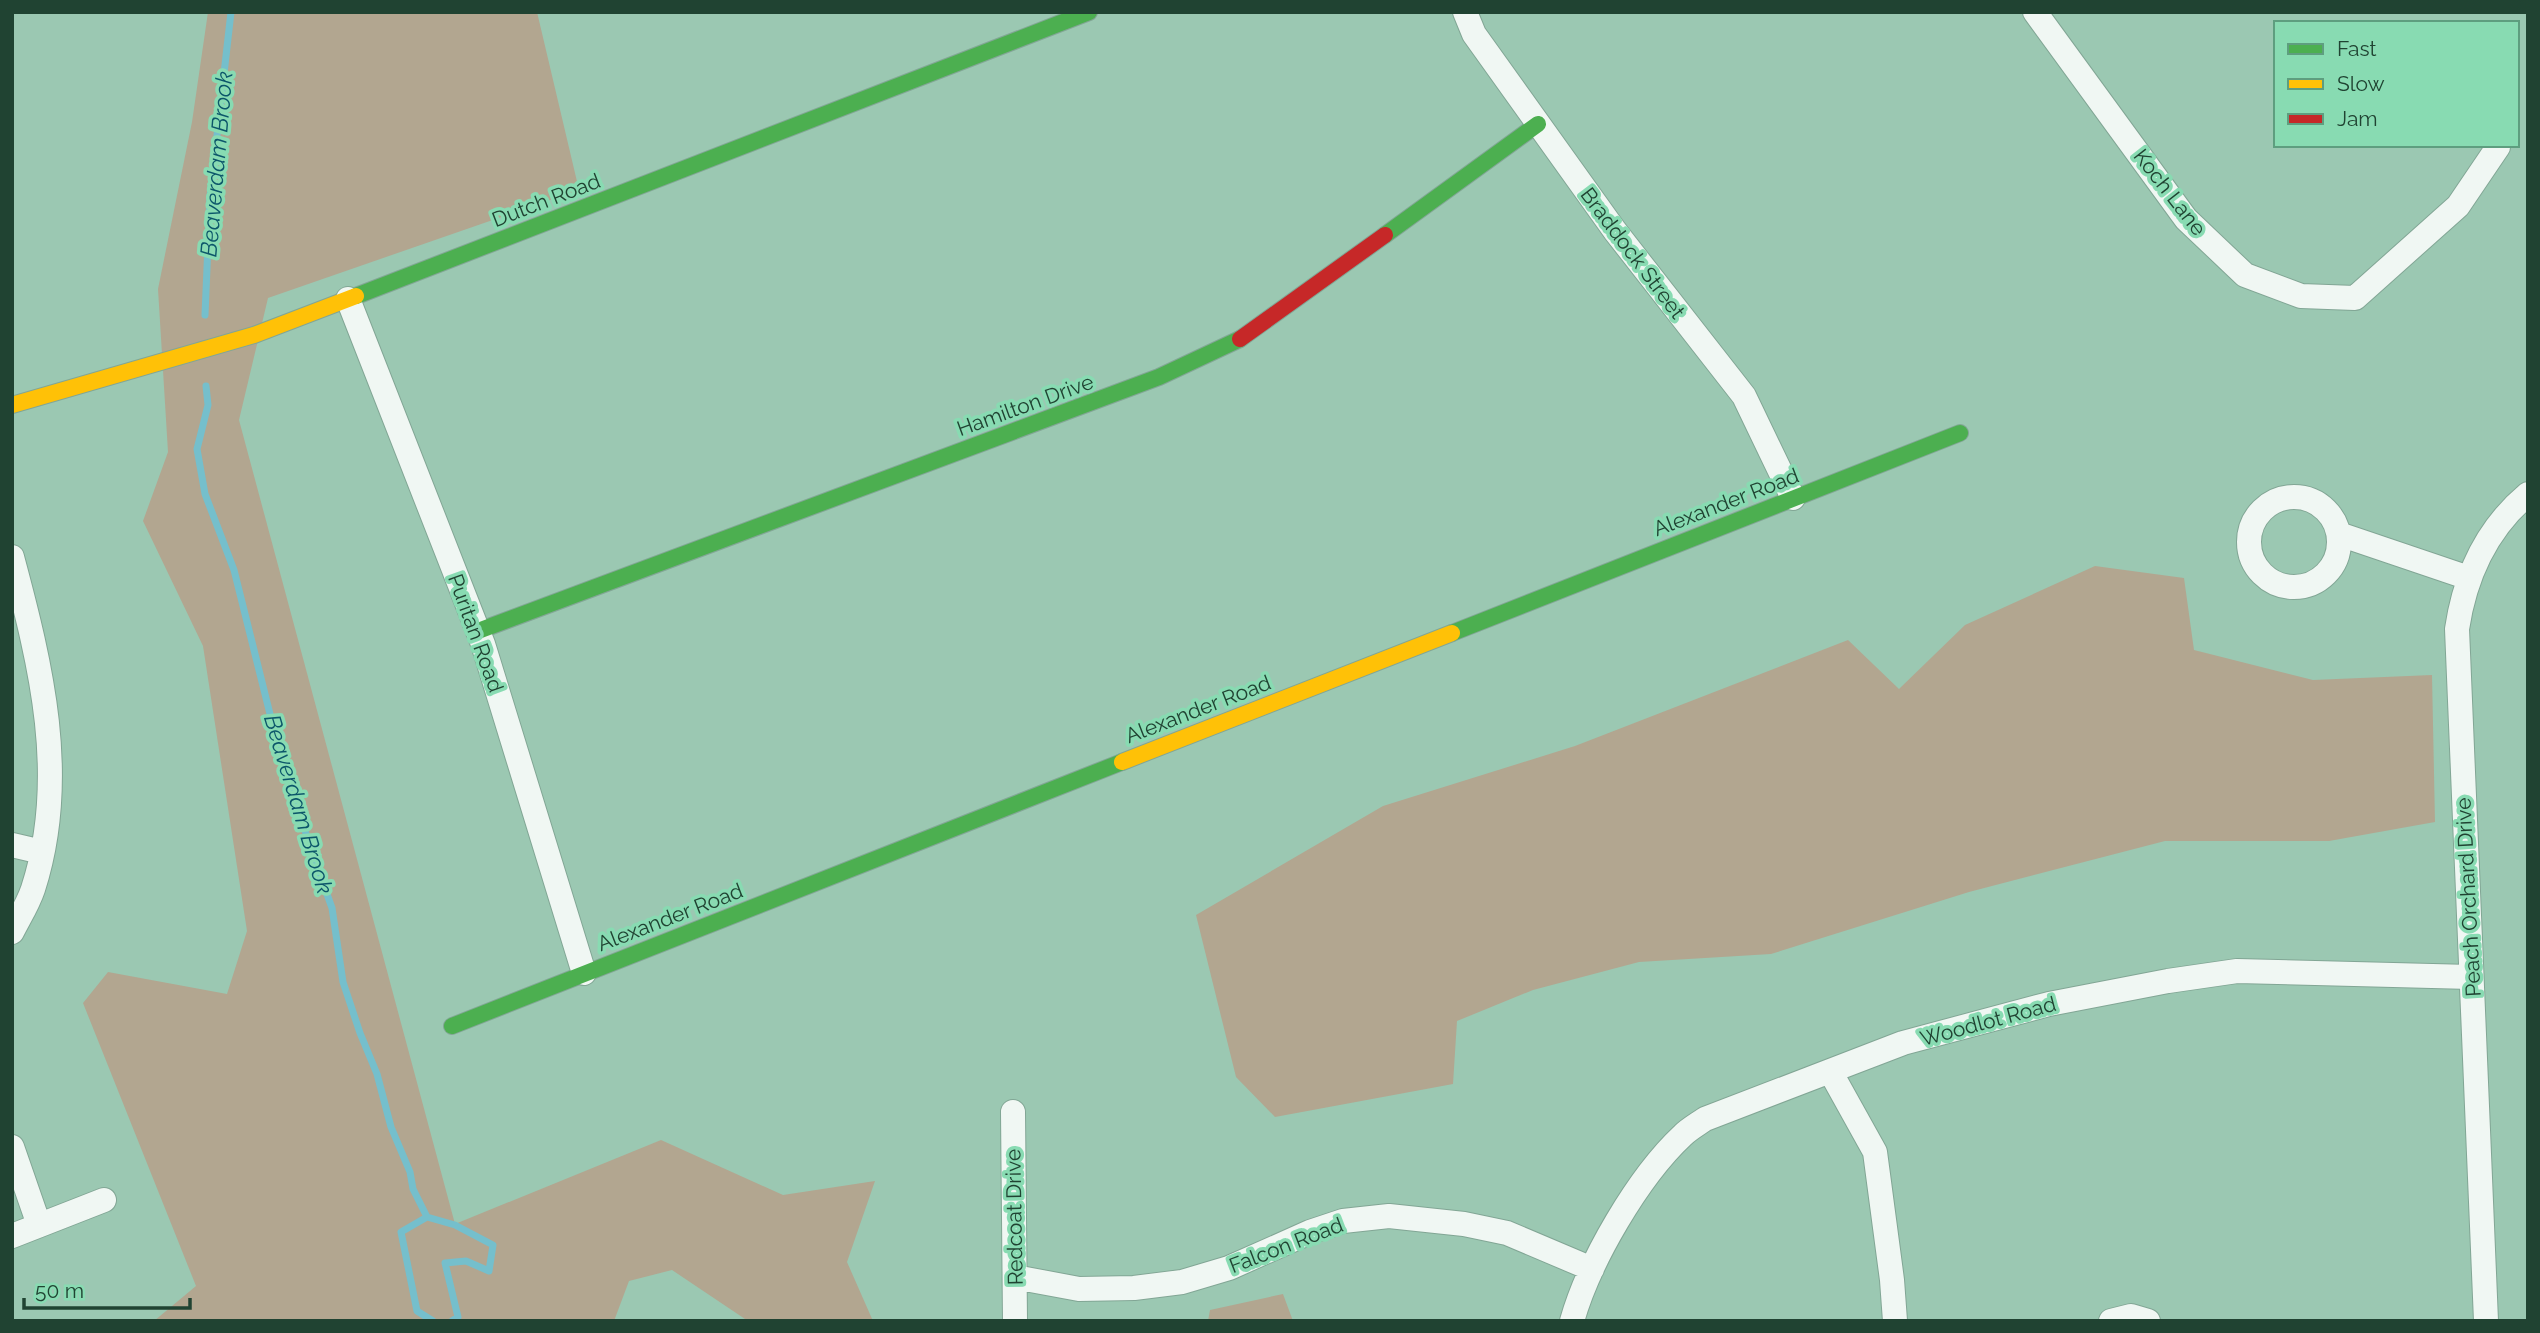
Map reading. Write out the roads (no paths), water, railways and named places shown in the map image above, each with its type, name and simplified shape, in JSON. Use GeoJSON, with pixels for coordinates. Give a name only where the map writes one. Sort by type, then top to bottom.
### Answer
{"type":"FeatureCollection","features":[{"type":"Feature","properties":{"kind":"street","name":"Dutch Road"},"geometry":{"type":"LineString","coordinates":[[12,405],[254,335],[1088,12]]}},
{"type":"Feature","properties":{"kind":"street","name":"Braddock Street"},"geometry":{"type":"LineString","coordinates":[[1465,12],[1474,34],[1615,231],[1744,396],[1793,498]]}},
{"type":"Feature","properties":{"kind":"street","name":"Koch Lane"},"geometry":{"type":"LineString","coordinates":[[2035,12],[2186,219],[2245,275],[2301,296],[2355,298],[2458,206],[2498,148]]}},
{"type":"Feature","properties":{"kind":"street","name":"Hamilton Drive"},"geometry":{"type":"LineString","coordinates":[[478,631],[1159,377],[1232,344],[1538,124]]}},
{"type":"Feature","properties":{"kind":"street","name":"Puritan Road"},"geometry":{"type":"LineString","coordinates":[[348,299],[478,631],[584,973]]}},
{"type":"Feature","properties":{"kind":"street","name":"Alexander Road"},"geometry":{"type":"LineString","coordinates":[[452,1026],[1960,433]]}},
{"type":"Feature","properties":{"kind":"street","name":"Peach Orchard Drive"},"geometry":{"type":"LineString","coordinates":[[2486,1321],[2457,650],[2460,609],[2481,551],[2504,517],[2528,494]]}},
{"type":"Feature","properties":{"kind":"street"},"geometry":{"type":"LineString","coordinates":[[2339,534],[2469,578]]}},
{"type":"Feature","properties":{"kind":"street"},"geometry":{"type":"LineString","coordinates":[[12,557],[36,645],[47,711],[51,790],[42,852],[32,890],[12,932]]}},
{"type":"Feature","properties":{"kind":"street"},"geometry":{"type":"LineString","coordinates":[[12,845],[42,852]]}},
{"type":"Feature","properties":{"kind":"street","name":"Woodlot Road"},"geometry":{"type":"LineString","coordinates":[[1572,1321],[1592,1269],[1619,1219],[1649,1175],[1684,1134],[1705,1119],[1830,1071],[1903,1044],[2049,1004],[2168,981],[2237,971],[2471,977]]}},
{"type":"Feature","properties":{"kind":"street"},"geometry":{"type":"LineString","coordinates":[[1830,1071],[1875,1152],[1895,1321]]}},
{"type":"Feature","properties":{"kind":"street","name":"Redcoat Drive"},"geometry":{"type":"LineString","coordinates":[[1013,1112],[1015,1321]]}},
{"type":"Feature","properties":{"kind":"street"},"geometry":{"type":"LineString","coordinates":[[12,1147],[39,1225]]}},
{"type":"Feature","properties":{"kind":"street"},"geometry":{"type":"LineString","coordinates":[[12,1236],[104,1200]]}},
{"type":"Feature","properties":{"kind":"street","name":"Falcon Road"},"geometry":{"type":"LineString","coordinates":[[1015,1277],[1079,1289],[1134,1288],[1182,1282],[1229,1268],[1310,1232],[1343,1221],[1389,1216],[1464,1224],[1507,1233],[1592,1269]]}},
{"type":"Feature","properties":{"kind":"street"},"geometry":{"type":"LineString","coordinates":[[2111,1321],[2131,1315],[2148,1321]]}},
{"type":"Feature","properties":{"kind":"waterway","name":"Beaverdam Brook"},"geometry":{"type":"LineString","coordinates":[[205,315],[210,197],[231,12]]}},
{"type":"Feature","properties":{"kind":"waterway","name":"Beaverdam Brook"},"geometry":{"type":"LineString","coordinates":[[206,386],[208,405],[197,449],[205,494],[234,570],[271,718],[310,847],[332,908],[343,982],[377,1074],[391,1127],[410,1172],[413,1189],[427,1217]]}},
{"type":"Feature","properties":{"kind":"waterway"},"geometry":{"type":"LineString","coordinates":[[433,1321],[417,1311],[401,1232],[427,1217],[455,1225],[493,1245],[489,1271],[466,1261],[445,1263],[458,1317],[452,1321]]}}]}
